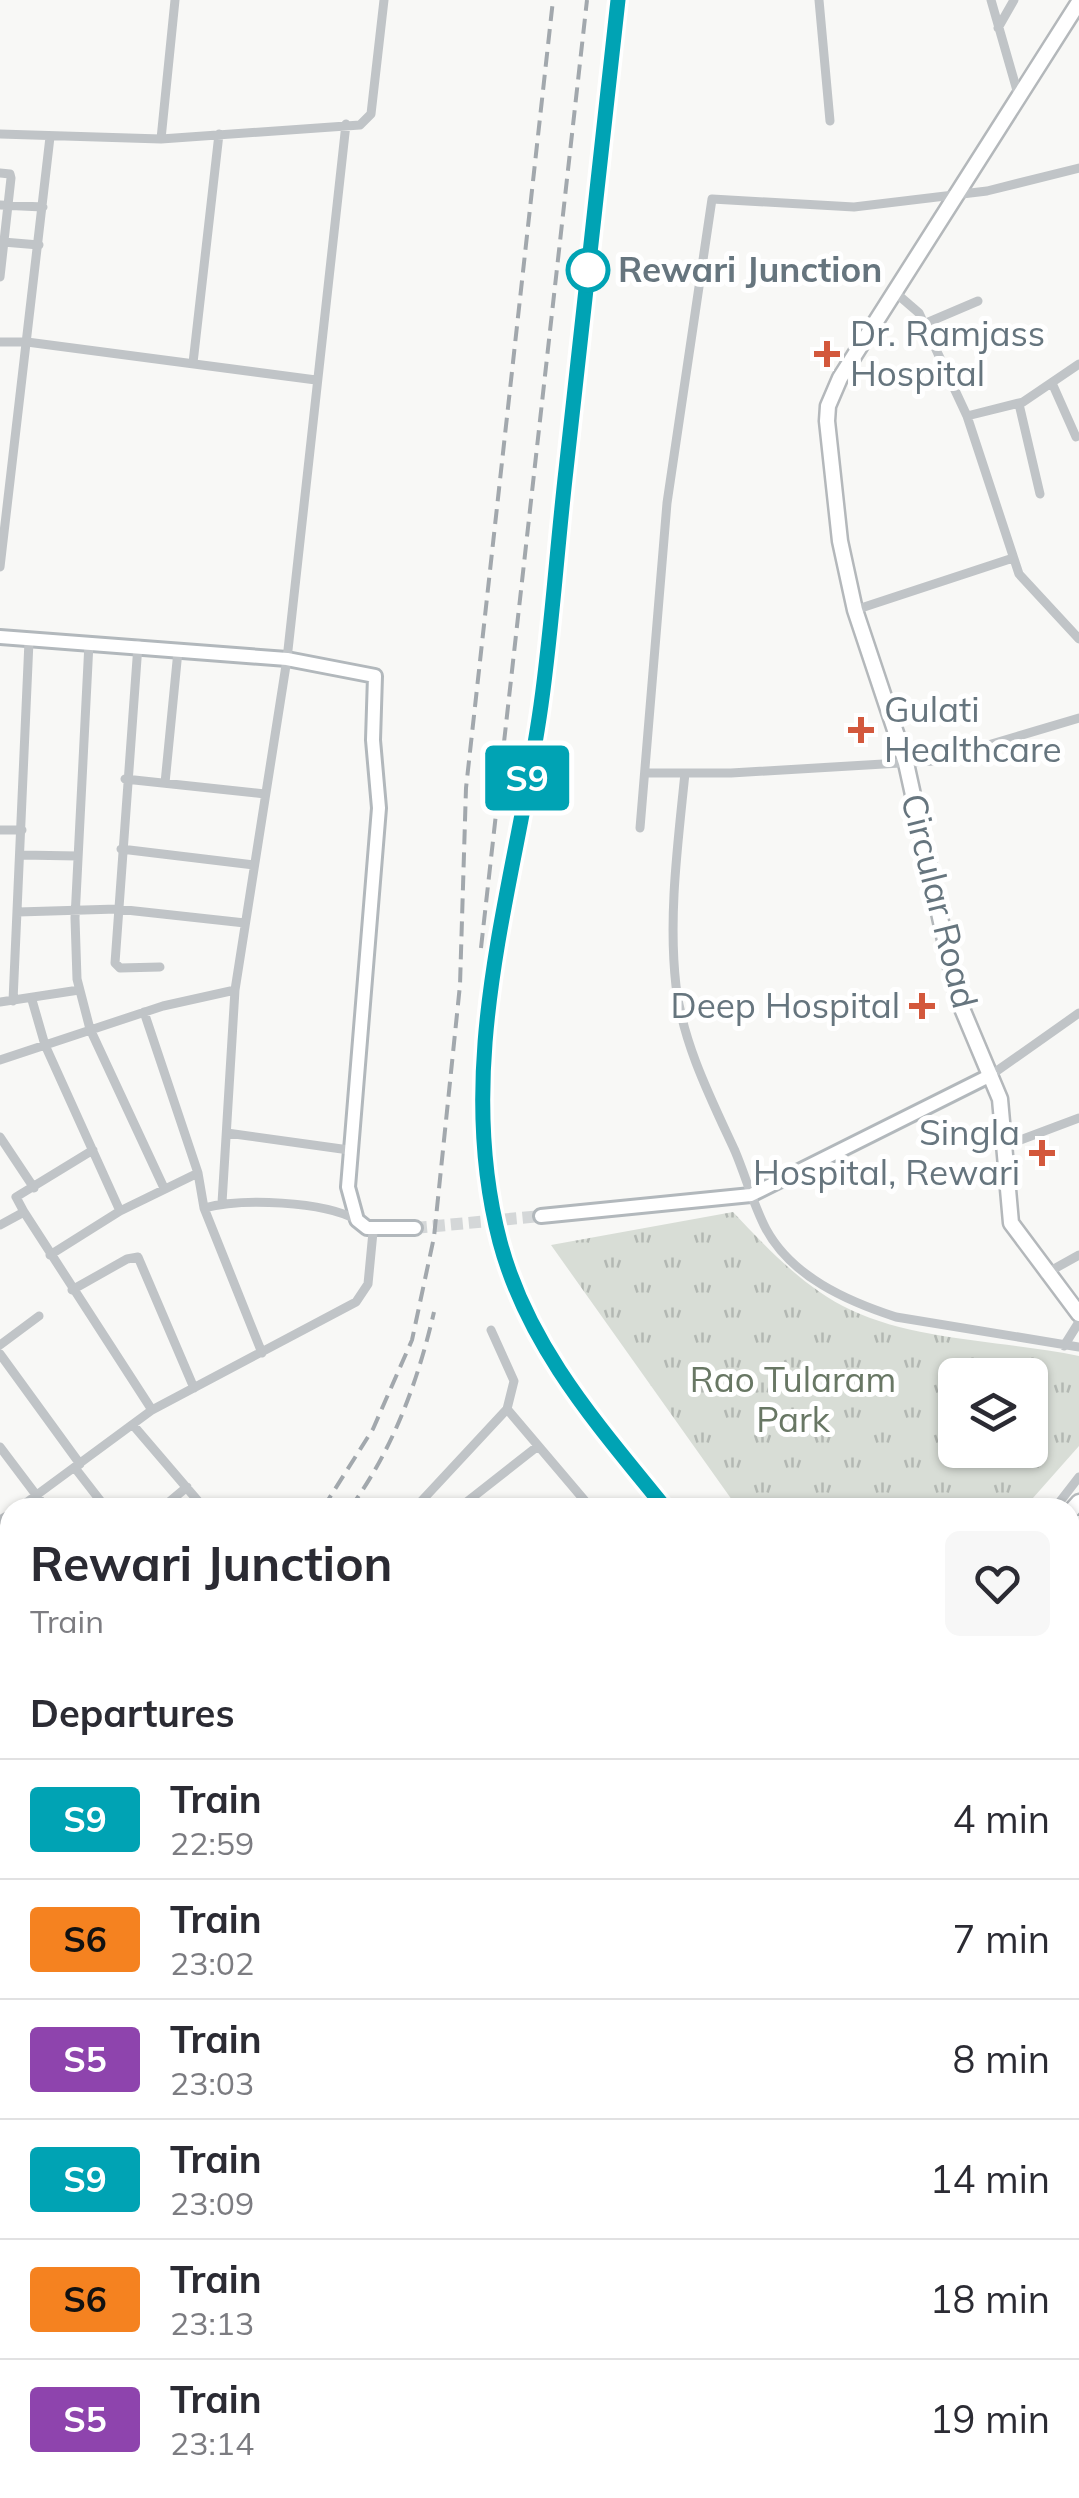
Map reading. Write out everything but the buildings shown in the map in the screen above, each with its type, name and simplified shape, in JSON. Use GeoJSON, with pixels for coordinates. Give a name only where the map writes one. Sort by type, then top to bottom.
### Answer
{"type":"FeatureCollection","features":[{"type":"Feature","properties":{"kind":"main road","name":"Circular Road"},"geometry":{"type":"LineString","coordinates":[[1079,2],[1074,22],[1018,94],[897,294],[840,378],[828,406],[840,541],[855,610],[906,764],[951,973],[991,1074],[1007,1145],[1010,1223],[1079,1318]]}},
{"type":"Feature","properties":{"kind":"street"},"geometry":{"type":"LineString","coordinates":[[161,139],[175,0]]}},
{"type":"Feature","properties":{"kind":"street"},"geometry":{"type":"LineString","coordinates":[[0,134],[161,139],[360,125],[371,114],[384,0]]}},
{"type":"Feature","properties":{"kind":"street"},"geometry":{"type":"LineString","coordinates":[[819,0],[830,120]]}},
{"type":"Feature","properties":{"kind":"street"},"geometry":{"type":"LineString","coordinates":[[991,0],[1018,94]]}},
{"type":"Feature","properties":{"kind":"street"},"geometry":{"type":"LineString","coordinates":[[998,28],[1014,0]]}},
{"type":"Feature","properties":{"kind":"street"},"geometry":{"type":"LineString","coordinates":[[222,1204],[236,990],[287,659],[346,124]]}},
{"type":"Feature","properties":{"kind":"street"},"geometry":{"type":"LineString","coordinates":[[193,363],[220,134]]}},
{"type":"Feature","properties":{"kind":"street"},"geometry":{"type":"LineString","coordinates":[[0,566],[50,137]]}},
{"type":"Feature","properties":{"kind":"street"},"geometry":{"type":"LineString","coordinates":[[640,828],[668,503],[708,206],[720,198],[854,207],[1004,188],[1079,168]]}},
{"type":"Feature","properties":{"kind":"street"},"geometry":{"type":"LineString","coordinates":[[0,173],[11,175],[0,277]]}},
{"type":"Feature","properties":{"kind":"street"},"geometry":{"type":"LineString","coordinates":[[5,205],[43,206]]}},
{"type":"Feature","properties":{"kind":"street"},"geometry":{"type":"LineString","coordinates":[[2,242],[38,245]]}},
{"type":"Feature","properties":{"kind":"street"},"geometry":{"type":"LineString","coordinates":[[897,294],[919,313],[968,416],[1013,558],[1030,589],[1079,639]]}},
{"type":"Feature","properties":{"kind":"street"},"geometry":{"type":"LineString","coordinates":[[924,324],[978,301]]}},
{"type":"Feature","properties":{"kind":"street"},"geometry":{"type":"LineString","coordinates":[[0,342],[27,342],[316,380]]}},
{"type":"Feature","properties":{"kind":"street"},"geometry":{"type":"LineString","coordinates":[[968,416],[1019,404],[1079,364]]}},
{"type":"Feature","properties":{"kind":"street"},"geometry":{"type":"LineString","coordinates":[[1052,384],[1076,437]]}},
{"type":"Feature","properties":{"kind":"street"},"geometry":{"type":"LineString","coordinates":[[1019,404],[1040,494]]}},
{"type":"Feature","properties":{"kind":"street"},"geometry":{"type":"LineString","coordinates":[[855,610],[1013,558]]}},
{"type":"Feature","properties":{"kind":"street"},"geometry":{"type":"LineString","coordinates":[[0,637],[287,659],[366,671],[377,682],[373,727],[379,808],[349,1150],[348,1187],[358,1220]]}},
{"type":"Feature","properties":{"kind":"street"},"geometry":{"type":"LineString","coordinates":[[14,1001],[29,641]]}},
{"type":"Feature","properties":{"kind":"street"},"geometry":{"type":"LineString","coordinates":[[89,643],[76,910],[79,990],[90,1029],[164,1188]]}},
{"type":"Feature","properties":{"kind":"street"},"geometry":{"type":"LineString","coordinates":[[138,645],[125,779],[117,967],[160,967]]}},
{"type":"Feature","properties":{"kind":"street"},"geometry":{"type":"LineString","coordinates":[[165,784],[178,651]]}},
{"type":"Feature","properties":{"kind":"street"},"geometry":{"type":"LineString","coordinates":[[645,773],[906,764],[966,754],[1079,718]]}},
{"type":"Feature","properties":{"kind":"street"},"geometry":{"type":"LineString","coordinates":[[686,773],[676,866],[676,989],[700,1073],[768,1233],[791,1262],[852,1302],[896,1317],[1079,1346]]}},
{"type":"Feature","properties":{"kind":"street"},"geometry":{"type":"LineString","coordinates":[[125,779],[265,794]]}},
{"type":"Feature","properties":{"kind":"street"},"geometry":{"type":"LineString","coordinates":[[0,830],[22,830]]}},
{"type":"Feature","properties":{"kind":"street"},"geometry":{"type":"LineString","coordinates":[[122,849],[254,865]]}},
{"type":"Feature","properties":{"kind":"street"},"geometry":{"type":"LineString","coordinates":[[20,856],[78,856]]}},
{"type":"Feature","properties":{"kind":"street"},"geometry":{"type":"LineString","coordinates":[[18,912],[117,909],[245,922]]}},
{"type":"Feature","properties":{"kind":"street"},"geometry":{"type":"LineString","coordinates":[[0,1002],[79,990]]}},
{"type":"Feature","properties":{"kind":"street"},"geometry":{"type":"LineString","coordinates":[[0,1060],[144,1012],[236,990]]}},
{"type":"Feature","properties":{"kind":"street"},"geometry":{"type":"LineString","coordinates":[[32,1000],[46,1045],[120,1211]]}},
{"type":"Feature","properties":{"kind":"street"},"geometry":{"type":"LineString","coordinates":[[144,1012],[198,1173],[204,1208],[262,1352]]}},
{"type":"Feature","properties":{"kind":"street"},"geometry":{"type":"LineString","coordinates":[[541,1216],[750,1195],[991,1074],[1079,1013]]}},
{"type":"Feature","properties":{"kind":"street"},"geometry":{"type":"LineString","coordinates":[[1007,1145],[1079,1118]]}},
{"type":"Feature","properties":{"kind":"street"},"geometry":{"type":"LineString","coordinates":[[227,1133],[349,1150]]}},
{"type":"Feature","properties":{"kind":"street"},"geometry":{"type":"LineString","coordinates":[[0,1137],[34,1188]]}},
{"type":"Feature","properties":{"kind":"street"},"geometry":{"type":"LineString","coordinates":[[93,1150],[16,1198],[152,1410]]}},
{"type":"Feature","properties":{"kind":"street"},"geometry":{"type":"LineString","coordinates":[[0,1158],[10,1152]]}},
{"type":"Feature","properties":{"kind":"street"},"geometry":{"type":"LineString","coordinates":[[50,1255],[120,1211],[198,1173]]}},
{"type":"Feature","properties":{"kind":"street"},"geometry":{"type":"LineString","coordinates":[[204,1208],[222,1204],[325,1207],[358,1220],[374,1232],[415,1228]]}},
{"type":"Feature","properties":{"kind":"street"},"geometry":{"type":"LineString","coordinates":[[0,1224],[24,1212]]}},
{"type":"Feature","properties":{"kind":"street"},"geometry":{"type":"LineString","coordinates":[[34,1498],[152,1410],[361,1296],[368,1284],[374,1232]]}},
{"type":"Feature","properties":{"kind":"street"},"geometry":{"type":"LineString","coordinates":[[1046,1274],[1079,1256]]}},
{"type":"Feature","properties":{"kind":"street"},"geometry":{"type":"LineString","coordinates":[[72,1290],[138,1257],[194,1388]]}},
{"type":"Feature","properties":{"kind":"street"},"geometry":{"type":"LineString","coordinates":[[0,1345],[39,1316]]}},
{"type":"Feature","properties":{"kind":"street"},"geometry":{"type":"LineString","coordinates":[[1064,1346],[1079,1318]]}},
{"type":"Feature","properties":{"kind":"street"},"geometry":{"type":"LineString","coordinates":[[424,1498],[507,1408],[514,1381],[491,1330]]}},
{"type":"Feature","properties":{"kind":"street"},"geometry":{"type":"LineString","coordinates":[[0,1354],[99,1498]]}},
{"type":"Feature","properties":{"kind":"street"},"geometry":{"type":"LineString","coordinates":[[507,1408],[582,1498]]}},
{"type":"Feature","properties":{"kind":"street"},"geometry":{"type":"LineString","coordinates":[[133,1425],[196,1498]]}},
{"type":"Feature","properties":{"kind":"street"},"geometry":{"type":"LineString","coordinates":[[472,1498],[538,1446]]}},
{"type":"Feature","properties":{"kind":"street"},"geometry":{"type":"LineString","coordinates":[[0,1447],[37,1496]]}},
{"type":"Feature","properties":{"kind":"street"},"geometry":{"type":"LineString","coordinates":[[1063,1498],[1079,1477]]}},
{"type":"Feature","properties":{"kind":"street"},"geometry":{"type":"LineString","coordinates":[[174,1498],[187,1487]]}},
{"type":"Feature","properties":{"kind":"green space","name":"Rao Tularam Park"},"geometry":{"type":"Polygon","coordinates":[[[733,1212],[802,1279],[851,1310],[933,1334],[1079,1356],[1079,1446],[1033,1498],[731,1498],[551,1245],[733,1212]]]}},
{"type":"Feature","properties":{"kind":"tunnel"},"geometry":{"type":"LineString","coordinates":[[415,1228],[541,1216]]}},
{"type":"Feature","properties":{"kind":"railway"},"geometry":{"type":"LineString","coordinates":[[329,1498],[373,1429],[412,1340],[434,1237],[460,985],[466,788],[553,0]]}},
{"type":"Feature","properties":{"kind":"railway"},"geometry":{"type":"LineString","coordinates":[[481,948],[587,0]]}},
{"type":"Feature","properties":{"kind":"railway"},"geometry":{"type":"LineString","coordinates":[[618,0],[545,677],[493,972],[482,1106],[487,1174],[500,1242],[528,1316],[568,1384],[657,1498]]}},
{"type":"Feature","properties":{"kind":"railway"},"geometry":{"type":"LineString","coordinates":[[357,1498],[402,1414],[434,1312]]}},
{"type":"Feature","properties":{"kind":"train","name":"S9"},"geometry":{"type":"LineString","coordinates":[[618,0],[541,704],[492,954],[482,1096],[489,1186],[500,1242],[527,1314],[579,1402],[657,1498]]}},
{"type":"Feature","properties":{"kind":"place","name":"Rewari Junction"},"geometry":{"type":"Point","coordinates":[588,270]}},
{"type":"Feature","properties":{"kind":"place","name":"Dr. Ramjass Hospital"},"geometry":{"type":"Point","coordinates":[827,354]}},
{"type":"Feature","properties":{"kind":"place","name":"Gulati Healthcare"},"geometry":{"type":"Point","coordinates":[861,730]}},
{"type":"Feature","properties":{"kind":"place","name":"Deep Hospital"},"geometry":{"type":"Point","coordinates":[922,1006]}},
{"type":"Feature","properties":{"kind":"place","name":"Singla Hospital, Rewari"},"geometry":{"type":"Point","coordinates":[1042,1153]}}]}
